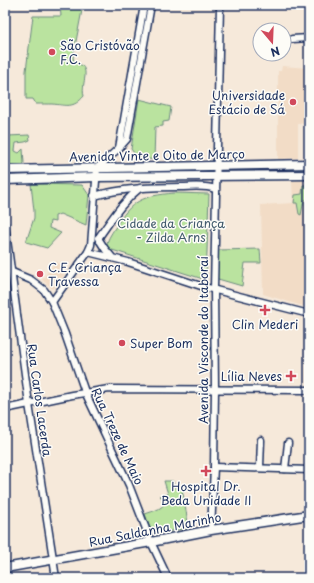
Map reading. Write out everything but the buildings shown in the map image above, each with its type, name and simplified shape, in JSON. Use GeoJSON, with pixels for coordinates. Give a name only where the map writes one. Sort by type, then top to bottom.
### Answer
{"type":"FeatureCollection","features":[{"type":"Feature","properties":{"kind":"main road","name":"Avenida Vinte e Oito de Março"},"geometry":{"type":"LineString","coordinates":[[5,170],[309,164]]}},
{"type":"Feature","properties":{"kind":"main road","name":"Avenida Vinte e Oito de Março"},"geometry":{"type":"LineString","coordinates":[[5,180],[96,177],[309,175]]}},
{"type":"Feature","properties":{"kind":"main road","name":"Rua Saldanha Marinho"},"geometry":{"type":"LineString","coordinates":[[5,568],[211,530],[309,515]]}},
{"type":"Feature","properties":{"kind":"street"},"geometry":{"type":"LineString","coordinates":[[52,302],[88,252],[91,245],[97,168],[128,139],[134,76],[144,5]]}},
{"type":"Feature","properties":{"kind":"street"},"geometry":{"type":"LineString","coordinates":[[134,76],[151,5]]}},
{"type":"Feature","properties":{"kind":"street","name":"Avenida Visconde do Itaboraí"},"geometry":{"type":"LineString","coordinates":[[211,530],[214,466],[215,189],[220,5]]}},
{"type":"Feature","properties":{"kind":"street"},"geometry":{"type":"LineString","coordinates":[[292,39],[309,38]]}},
{"type":"Feature","properties":{"kind":"street"},"geometry":{"type":"LineString","coordinates":[[94,196],[140,188],[201,187],[215,189]]}},
{"type":"Feature","properties":{"kind":"street"},"geometry":{"type":"LineString","coordinates":[[99,240],[99,237],[115,213],[126,200],[140,188]]}},
{"type":"Feature","properties":{"kind":"street"},"geometry":{"type":"LineString","coordinates":[[93,224],[99,240],[112,257]]}},
{"type":"Feature","properties":{"kind":"street","name":"Rua Carlos Lacerda"},"geometry":{"type":"LineString","coordinates":[[5,225],[29,404],[56,578]]}},
{"type":"Feature","properties":{"kind":"street"},"geometry":{"type":"LineString","coordinates":[[88,252],[112,257],[214,289],[309,314]]}},
{"type":"Feature","properties":{"kind":"street","name":"Rua Treze de Maio"},"geometry":{"type":"LineString","coordinates":[[5,268],[31,280],[44,290],[52,302],[85,392],[129,485],[151,542],[168,578]]}},
{"type":"Feature","properties":{"kind":"street"},"geometry":{"type":"LineString","coordinates":[[5,409],[85,392],[109,389],[309,390]]}},
{"type":"Feature","properties":{"kind":"street"},"geometry":{"type":"LineString","coordinates":[[260,467],[261,440]]}},
{"type":"Feature","properties":{"kind":"street"},"geometry":{"type":"LineString","coordinates":[[285,469],[288,443]]}},
{"type":"Feature","properties":{"kind":"street"},"geometry":{"type":"LineString","coordinates":[[214,466],[285,469],[309,468]]}},
{"type":"Feature","properties":{"kind":"shaded area","name":"Universidade Estácio de Sá"},"geometry":{"type":"Polygon","coordinates":[[[282,66],[309,68],[309,123],[298,124],[298,158],[278,159],[278,71],[281,71],[282,66]]]}},
{"type":"Feature","properties":{"kind":"shaded area"},"geometry":{"type":"Polygon","coordinates":[[[309,180],[309,308],[263,294],[261,205],[293,203],[292,181],[309,180]]]}},
{"type":"Feature","properties":{"kind":"shaded area"},"geometry":{"type":"Polygon","coordinates":[[[56,261],[67,270],[53,289],[42,280],[56,261]]]}},
{"type":"Feature","properties":{"kind":"green space","name":"São Cristóvão F.C."},"geometry":{"type":"Polygon","coordinates":[[[60,5],[83,5],[73,57],[74,62],[80,64],[85,71],[84,96],[73,105],[36,104],[33,99],[26,99],[26,71],[33,16],[61,16],[60,5]]]}},
{"type":"Feature","properties":{"kind":"green space"},"geometry":{"type":"Polygon","coordinates":[[[139,99],[171,107],[169,121],[163,122],[163,126],[155,127],[154,159],[139,160],[131,149],[139,99]]]}},
{"type":"Feature","properties":{"kind":"green space"},"geometry":{"type":"Polygon","coordinates":[[[29,135],[30,140],[16,143],[15,151],[19,153],[23,149],[23,165],[5,166],[5,146],[9,148],[8,136],[29,135]]]}},
{"type":"Feature","properties":{"kind":"green space"},"geometry":{"type":"Polygon","coordinates":[[[31,184],[82,185],[89,195],[86,225],[60,214],[55,216],[55,222],[50,221],[49,228],[61,233],[47,248],[26,242],[34,218],[31,184]]]}},
{"type":"Feature","properties":{"kind":"green space"},"geometry":{"type":"Polygon","coordinates":[[[303,185],[309,185],[309,200],[304,200],[301,215],[299,214],[297,203],[294,203],[295,195],[302,194],[303,185]]]}},
{"type":"Feature","properties":{"kind":"green space","name":"Cidade da Criança - Zilda Arns"},"geometry":{"type":"Polygon","coordinates":[[[174,193],[209,194],[206,280],[106,248],[112,233],[133,205],[146,198],[174,193]]]}},
{"type":"Feature","properties":{"kind":"green space"},"geometry":{"type":"Polygon","coordinates":[[[260,249],[261,263],[245,263],[242,286],[218,279],[218,250],[260,249]]]}},
{"type":"Feature","properties":{"kind":"green space"},"geometry":{"type":"Polygon","coordinates":[[[164,481],[173,481],[174,487],[184,488],[184,492],[181,493],[183,494],[189,528],[159,533],[153,531],[149,526],[145,514],[161,507],[166,499],[159,496],[168,494],[164,481]]]}},
{"type":"Feature","properties":{"kind":"place","name":"São Cristóvão F.C."},"geometry":{"type":"Point","coordinates":[52,52]}},
{"type":"Feature","properties":{"kind":"place","name":"Universidade Estácio de Sá"},"geometry":{"type":"Point","coordinates":[293,102]}},
{"type":"Feature","properties":{"kind":"place","name":"C.E. Criança Travessa"},"geometry":{"type":"Point","coordinates":[40,274]}},
{"type":"Feature","properties":{"kind":"place","name":"Clin Mederi"},"geometry":{"type":"Point","coordinates":[265,310]}},
{"type":"Feature","properties":{"kind":"place","name":"Super Bom"},"geometry":{"type":"Point","coordinates":[122,343]}},
{"type":"Feature","properties":{"kind":"place","name":"Lília Neves"},"geometry":{"type":"Point","coordinates":[291,376]}},
{"type":"Feature","properties":{"kind":"place","name":"Hospital Dr. Beda Unidade II"},"geometry":{"type":"Point","coordinates":[206,471]}}]}
